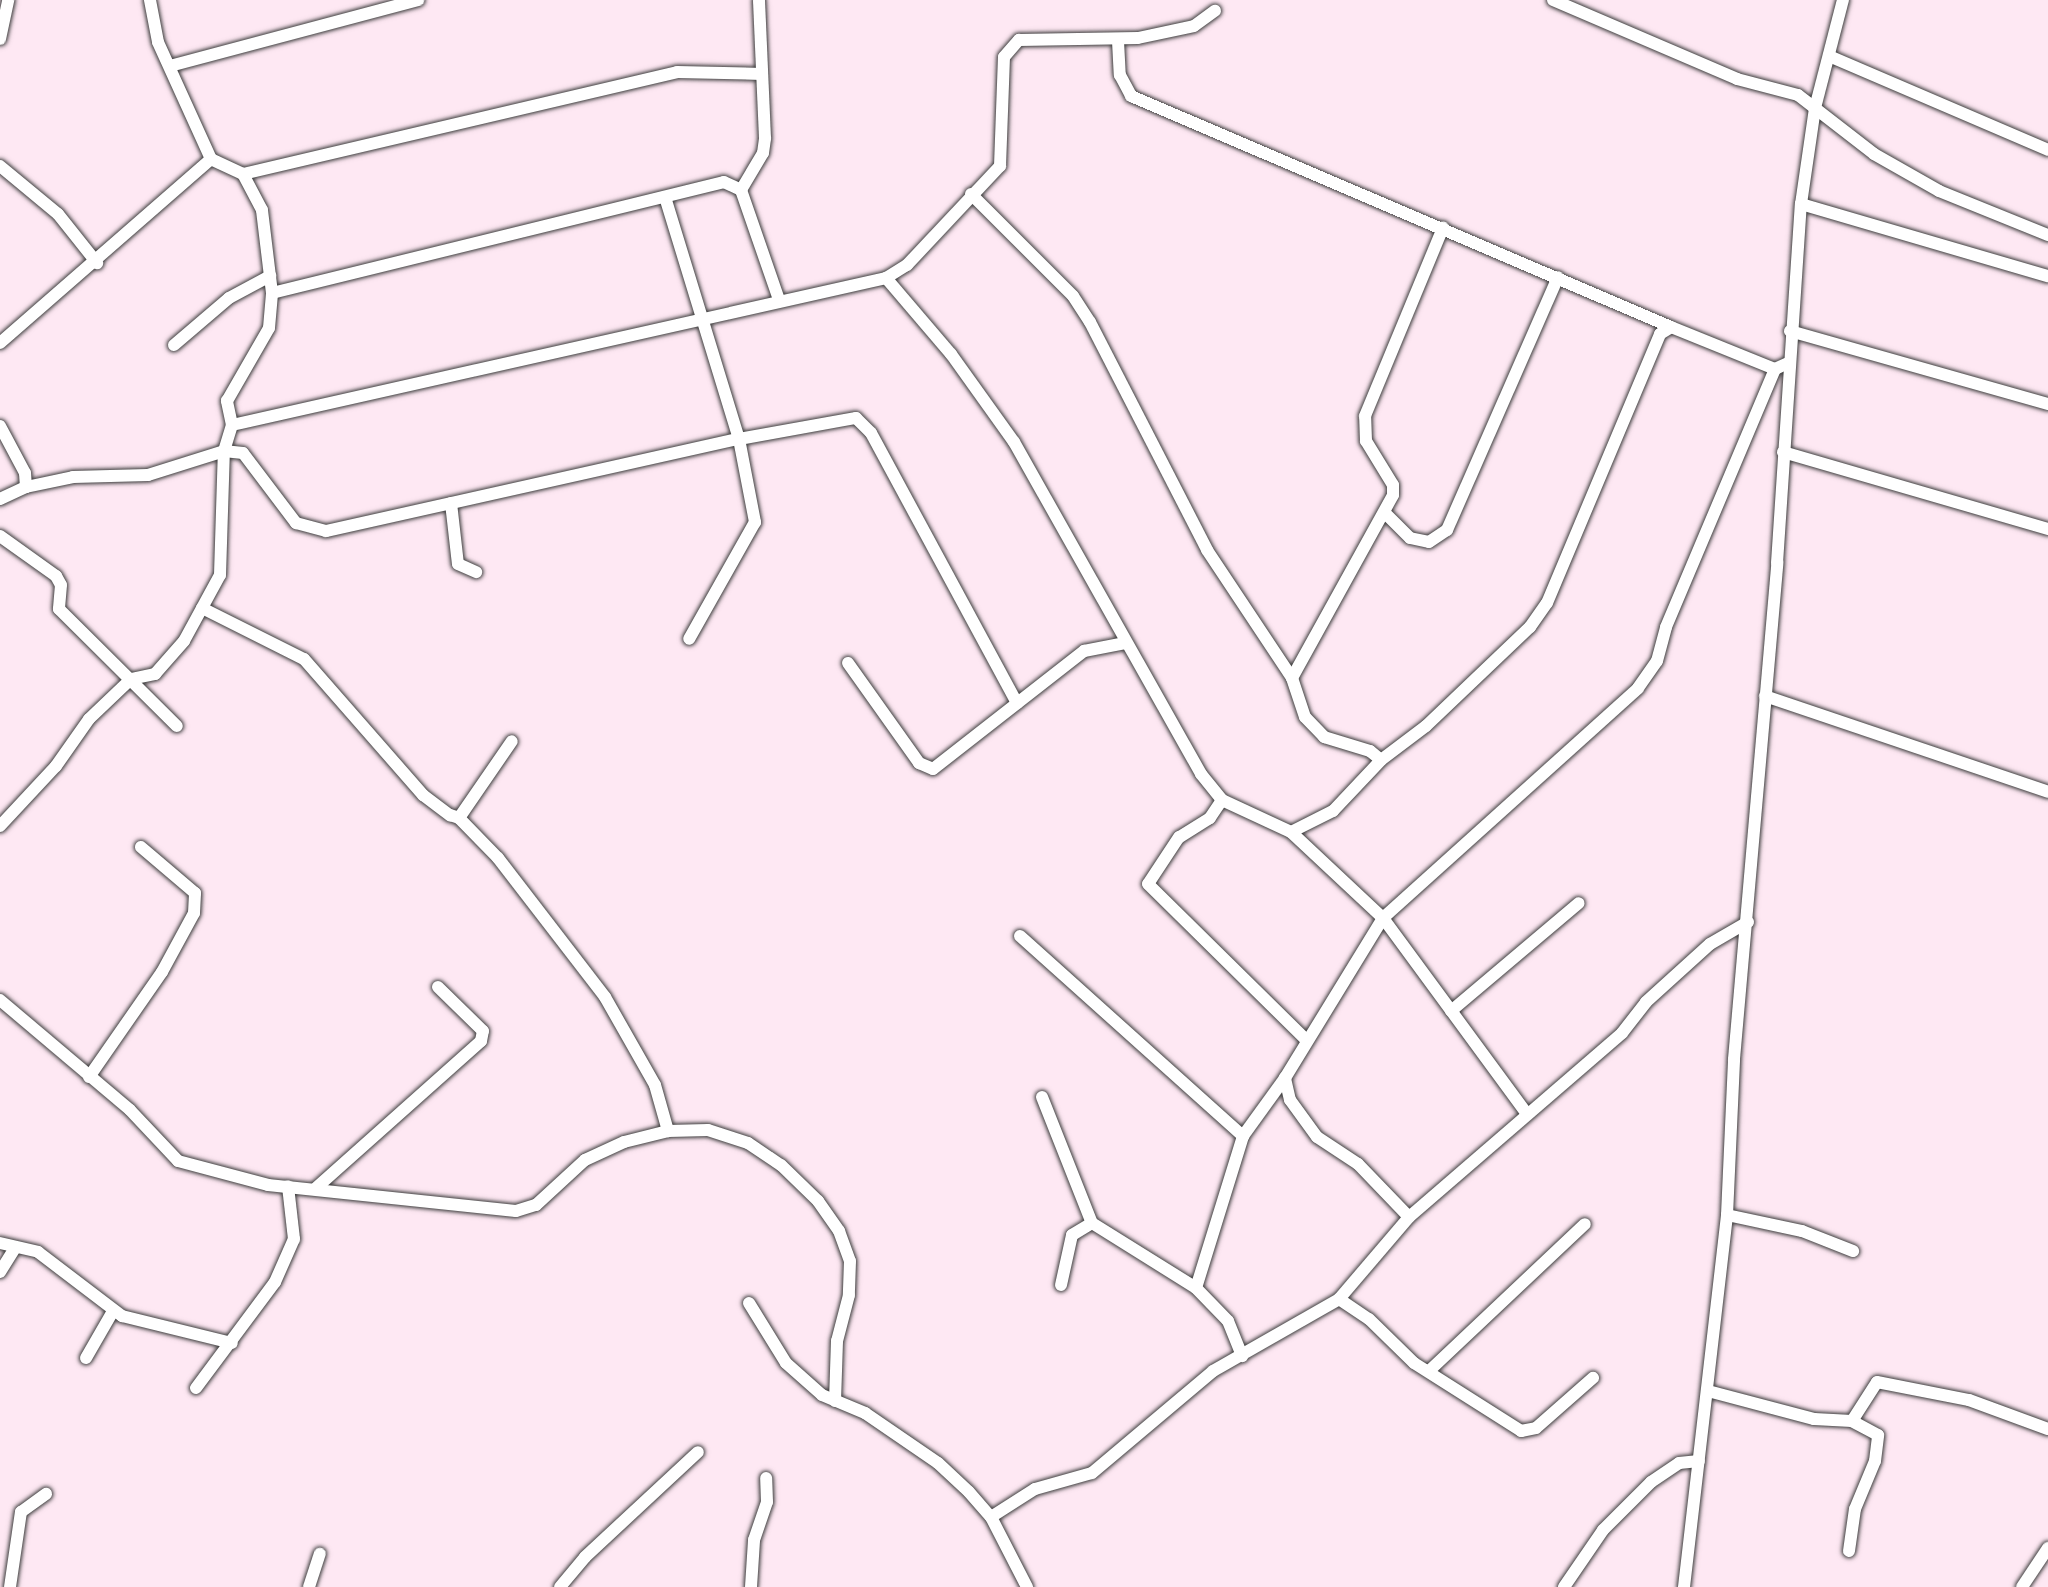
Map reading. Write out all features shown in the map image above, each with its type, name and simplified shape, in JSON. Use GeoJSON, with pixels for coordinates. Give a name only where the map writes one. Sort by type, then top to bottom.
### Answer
{"type":"FeatureCollection","features":[{"type":"Feature","properties":{"kind":"street"},"geometry":{"type":"LineString","coordinates":[[0,39],[8,0]]}},
{"type":"Feature","properties":{"kind":"street"},"geometry":{"type":"LineString","coordinates":[[0,826],[56,766],[89,719],[131,679],[155,674],[184,641],[220,575],[224,451],[232,425],[227,401],[260,352],[269,328],[272,293],[262,210],[243,174],[211,159],[158,42],[150,0]]}},
{"type":"Feature","properties":{"kind":"street"},"geometry":{"type":"LineString","coordinates":[[170,66],[418,0]]}},
{"type":"Feature","properties":{"kind":"street"},"geometry":{"type":"LineString","coordinates":[[741,190],[763,153],[759,0]]}},
{"type":"Feature","properties":{"kind":"street"},"geometry":{"type":"LineString","coordinates":[[1553,0],[1737,79],[1798,95],[1874,154],[1939,191],[2048,235]]}},
{"type":"Feature","properties":{"kind":"street"},"geometry":{"type":"LineString","coordinates":[[1196,1288],[1243,1136],[1285,1078],[1383,918],[1638,688],[1657,661],[1666,627],[1782,366],[1790,331],[1801,204],[1815,108],[1843,0]]}},
{"type":"Feature","properties":{"kind":"street"},"geometry":{"type":"LineString","coordinates":[[232,425],[886,278],[907,265],[1000,166],[999,94],[1004,57],[1011,48],[1034,38],[1118,41],[1194,26],[1215,11]]}},
{"type":"Feature","properties":{"kind":"street"},"geometry":{"type":"LineString","coordinates":[[1118,41],[1120,75],[1131,96],[1671,327],[1782,366]]}},
{"type":"Feature","properties":{"kind":"street"},"geometry":{"type":"LineString","coordinates":[[1829,56],[2048,150]]}},
{"type":"Feature","properties":{"kind":"street"},"geometry":{"type":"LineString","coordinates":[[243,174],[677,72],[762,74]]}},
{"type":"Feature","properties":{"kind":"street"},"geometry":{"type":"LineString","coordinates":[[0,343],[97,263],[211,159]]}},
{"type":"Feature","properties":{"kind":"street"},"geometry":{"type":"LineString","coordinates":[[0,166],[58,214],[97,263]]}},
{"type":"Feature","properties":{"kind":"street"},"geometry":{"type":"LineString","coordinates":[[272,293],[724,182],[741,190],[779,300]]}},
{"type":"Feature","properties":{"kind":"street"},"geometry":{"type":"LineString","coordinates":[[971,194],[1055,276],[1090,322],[1207,550],[1233,581],[1292,678],[1314,729],[1370,751],[1381,760]]}},
{"type":"Feature","properties":{"kind":"street"},"geometry":{"type":"LineString","coordinates":[[665,197],[739,439],[755,522],[689,639]]}},
{"type":"Feature","properties":{"kind":"street"},"geometry":{"type":"LineString","coordinates":[[1801,204],[2048,276]]}},
{"type":"Feature","properties":{"kind":"street"},"geometry":{"type":"LineString","coordinates":[[1292,678],[1386,514],[1393,485],[1366,441],[1365,416],[1443,228]]}},
{"type":"Feature","properties":{"kind":"street"},"geometry":{"type":"LineString","coordinates":[[174,345],[229,298],[270,276]]}},
{"type":"Feature","properties":{"kind":"street"},"geometry":{"type":"LineString","coordinates":[[1386,514],[1410,538],[1429,542],[1447,530],[1558,277]]}},
{"type":"Feature","properties":{"kind":"street"},"geometry":{"type":"LineString","coordinates":[[886,278],[951,354],[1014,442],[1201,774],[1222,800],[1291,832],[1383,918],[1525,1111]]}},
{"type":"Feature","properties":{"kind":"street"},"geometry":{"type":"LineString","coordinates":[[1291,832],[1333,811],[1381,760],[1426,726],[1530,627],[1547,603],[1660,334],[1671,327]]}},
{"type":"Feature","properties":{"kind":"street"},"geometry":{"type":"LineString","coordinates":[[1790,331],[2048,404]]}},
{"type":"Feature","properties":{"kind":"street"},"geometry":{"type":"LineString","coordinates":[[1684,1587],[1727,1215],[1783,452],[1782,366]]}},
{"type":"Feature","properties":{"kind":"street"},"geometry":{"type":"LineString","coordinates":[[0,499],[26,487],[73,477],[148,475],[224,451],[243,453],[296,523],[309,530],[451,503],[846,416],[865,422],[1017,703]]}},
{"type":"Feature","properties":{"kind":"street"},"geometry":{"type":"LineString","coordinates":[[0,426],[25,473],[26,487]]}},
{"type":"Feature","properties":{"kind":"street"},"geometry":{"type":"LineString","coordinates":[[1783,452],[2048,529]]}},
{"type":"Feature","properties":{"kind":"street"},"geometry":{"type":"LineString","coordinates":[[451,503],[458,564],[476,572]]}},
{"type":"Feature","properties":{"kind":"street"},"geometry":{"type":"LineString","coordinates":[[0,536],[56,576],[61,585],[59,609],[86,640],[131,679],[177,726]]}},
{"type":"Feature","properties":{"kind":"street"},"geometry":{"type":"LineString","coordinates":[[202,608],[304,659],[423,795],[459,818],[498,858],[605,997],[655,1085],[668,1131]]}},
{"type":"Feature","properties":{"kind":"street"},"geometry":{"type":"LineString","coordinates":[[848,663],[926,767],[940,766],[1084,651],[1125,643]]}},
{"type":"Feature","properties":{"kind":"street"},"geometry":{"type":"LineString","coordinates":[[1765,696],[2048,792]]}},
{"type":"Feature","properties":{"kind":"street"},"geometry":{"type":"LineString","coordinates":[[459,818],[512,741]]}},
{"type":"Feature","properties":{"kind":"street"},"geometry":{"type":"LineString","coordinates":[[1222,800],[1210,818],[1179,837],[1148,884],[1307,1041]]}},
{"type":"Feature","properties":{"kind":"street"},"geometry":{"type":"LineString","coordinates":[[89,1077],[162,972],[194,913],[195,893],[141,847]]}},
{"type":"Feature","properties":{"kind":"street"},"geometry":{"type":"LineString","coordinates":[[1451,1011],[1579,903]]}},
{"type":"Feature","properties":{"kind":"street"},"geometry":{"type":"LineString","coordinates":[[991,1517],[1035,1489],[1092,1473],[1182,1394],[1339,1299],[1409,1217],[1520,1123],[1525,1111],[1622,1033],[1646,1002],[1710,944],[1748,922]]}},
{"type":"Feature","properties":{"kind":"street"},"geometry":{"type":"LineString","coordinates":[[1020,936],[1243,1136]]}},
{"type":"Feature","properties":{"kind":"street"},"geometry":{"type":"LineString","coordinates":[[316,1188],[481,1041],[483,1031],[438,987]]}},
{"type":"Feature","properties":{"kind":"street"},"geometry":{"type":"LineString","coordinates":[[0,1000],[130,1110],[178,1161],[214,1174],[288,1186],[516,1211],[536,1205],[585,1160],[624,1142],[668,1131],[708,1130],[748,1143],[781,1165],[818,1201],[839,1231],[850,1261],[849,1295],[837,1341],[835,1401]]}},
{"type":"Feature","properties":{"kind":"street"},"geometry":{"type":"LineString","coordinates":[[1285,1078],[1290,1100],[1317,1137],[1358,1164],[1409,1217]]}},
{"type":"Feature","properties":{"kind":"street"},"geometry":{"type":"LineString","coordinates":[[1042,1097],[1092,1223],[1196,1288],[1228,1321],[1242,1356]]}},
{"type":"Feature","properties":{"kind":"street"},"geometry":{"type":"LineString","coordinates":[[196,1388],[275,1282],[294,1239],[288,1186]]}},
{"type":"Feature","properties":{"kind":"street"},"geometry":{"type":"LineString","coordinates":[[1727,1215],[1802,1231],[1853,1251]]}},
{"type":"Feature","properties":{"kind":"street"},"geometry":{"type":"LineString","coordinates":[[1061,1285],[1072,1235],[1092,1223]]}},
{"type":"Feature","properties":{"kind":"street"},"geometry":{"type":"LineString","coordinates":[[1429,1371],[1585,1224]]}},
{"type":"Feature","properties":{"kind":"street"},"geometry":{"type":"LineString","coordinates":[[0,1243],[38,1252],[113,1311],[232,1343]]}},
{"type":"Feature","properties":{"kind":"street"},"geometry":{"type":"LineString","coordinates":[[0,1272],[15,1248]]}},
{"type":"Feature","properties":{"kind":"street"},"geometry":{"type":"LineString","coordinates":[[1339,1299],[1429,1371],[1528,1432],[1593,1378]]}},
{"type":"Feature","properties":{"kind":"street"},"geometry":{"type":"LineString","coordinates":[[749,1303],[786,1363],[835,1401],[865,1413],[938,1463],[991,1517],[1027,1587]]}},
{"type":"Feature","properties":{"kind":"street"},"geometry":{"type":"LineString","coordinates":[[86,1358],[113,1311]]}},
{"type":"Feature","properties":{"kind":"street"},"geometry":{"type":"LineString","coordinates":[[1852,1421],[1877,1382],[1969,1400],[2048,1429]]}},
{"type":"Feature","properties":{"kind":"street"},"geometry":{"type":"LineString","coordinates":[[1708,1391],[1814,1419],[1852,1421],[1878,1435],[1875,1461],[1855,1509],[1849,1551]]}},
{"type":"Feature","properties":{"kind":"street"},"geometry":{"type":"LineString","coordinates":[[560,1587],[585,1557],[698,1452]]}},
{"type":"Feature","properties":{"kind":"street"},"geometry":{"type":"LineString","coordinates":[[1564,1587],[1603,1530],[1651,1482],[1679,1463],[1699,1461]]}},
{"type":"Feature","properties":{"kind":"street"},"geometry":{"type":"LineString","coordinates":[[751,1587],[754,1540],[767,1502],[766,1478]]}},
{"type":"Feature","properties":{"kind":"street"},"geometry":{"type":"LineString","coordinates":[[10,1587],[21,1512],[46,1494]]}},
{"type":"Feature","properties":{"kind":"street"},"geometry":{"type":"LineString","coordinates":[[2022,1587],[2048,1548]]}},
{"type":"Feature","properties":{"kind":"street"},"geometry":{"type":"LineString","coordinates":[[309,1587],[320,1554]]}}]}
